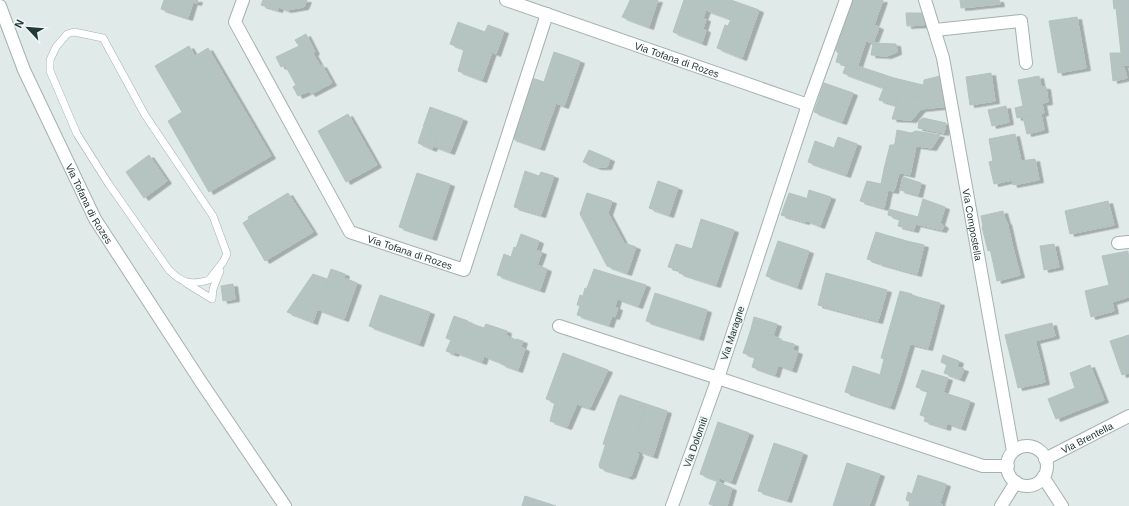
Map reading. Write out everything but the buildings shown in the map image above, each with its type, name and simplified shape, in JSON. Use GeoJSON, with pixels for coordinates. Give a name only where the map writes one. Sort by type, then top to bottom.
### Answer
{"type":"FeatureCollection","features":[{"type":"Feature","properties":{"kind":"street","name":"Via Tofana di Rozes"},"geometry":{"type":"LineString","coordinates":[[243,0],[235,22],[350,232],[464,270],[546,14]]}},
{"type":"Feature","properties":{"kind":"street","name":"Via Tofana di Rozes"},"geometry":{"type":"LineString","coordinates":[[506,0],[808,105]]}},
{"type":"Feature","properties":{"kind":"street","name":"Via Maragne"},"geometry":{"type":"LineString","coordinates":[[718,378],[808,105],[846,0]]}},
{"type":"Feature","properties":{"kind":"street","name":"Via Compostella"},"geometry":{"type":"LineString","coordinates":[[925,0],[935,30],[946,74],[1013,451]]}},
{"type":"Feature","properties":{"kind":"street","name":"Via Tofana di Rozes"},"geometry":{"type":"LineString","coordinates":[[0,6],[24,70],[95,219],[201,382],[285,506]]}},
{"type":"Feature","properties":{"kind":"street"},"geometry":{"type":"LineString","coordinates":[[935,30],[1021,21],[1026,63]]}},
{"type":"Feature","properties":{"kind":"street"},"geometry":{"type":"LineString","coordinates":[[559,326],[983,466],[1008,466]]}},
{"type":"Feature","properties":{"kind":"street","name":"Via Dolomiti"},"geometry":{"type":"LineString","coordinates":[[672,506],[718,378]]}},
{"type":"Feature","properties":{"kind":"street","name":"Via Brentella"},"geometry":{"type":"LineString","coordinates":[[1045,459],[1129,416]]}},
{"type":"Feature","properties":{"kind":"street"},"geometry":{"type":"LineString","coordinates":[[1024,446],[1031,446],[1038,450],[1045,459],[1046,470],[1043,477],[1038,482],[1031,485],[1023,485],[1016,482],[1011,476],[1008,466],[1013,451],[1024,446]]}},
{"type":"Feature","properties":{"kind":"street"},"geometry":{"type":"LineString","coordinates":[[1043,477],[1062,506]]}},
{"type":"Feature","properties":{"kind":"street"},"geometry":{"type":"LineString","coordinates":[[1001,506],[1016,482]]}},
{"type":"Feature","properties":{"kind":"lane"},"geometry":{"type":"LineString","coordinates":[[183,281],[212,299],[213,290],[227,254],[213,216],[145,115],[103,38],[74,32],[67,34],[56,47],[50,60],[50,71],[77,134],[108,184],[169,270],[178,280],[199,282],[209,280],[223,262]]}}]}
